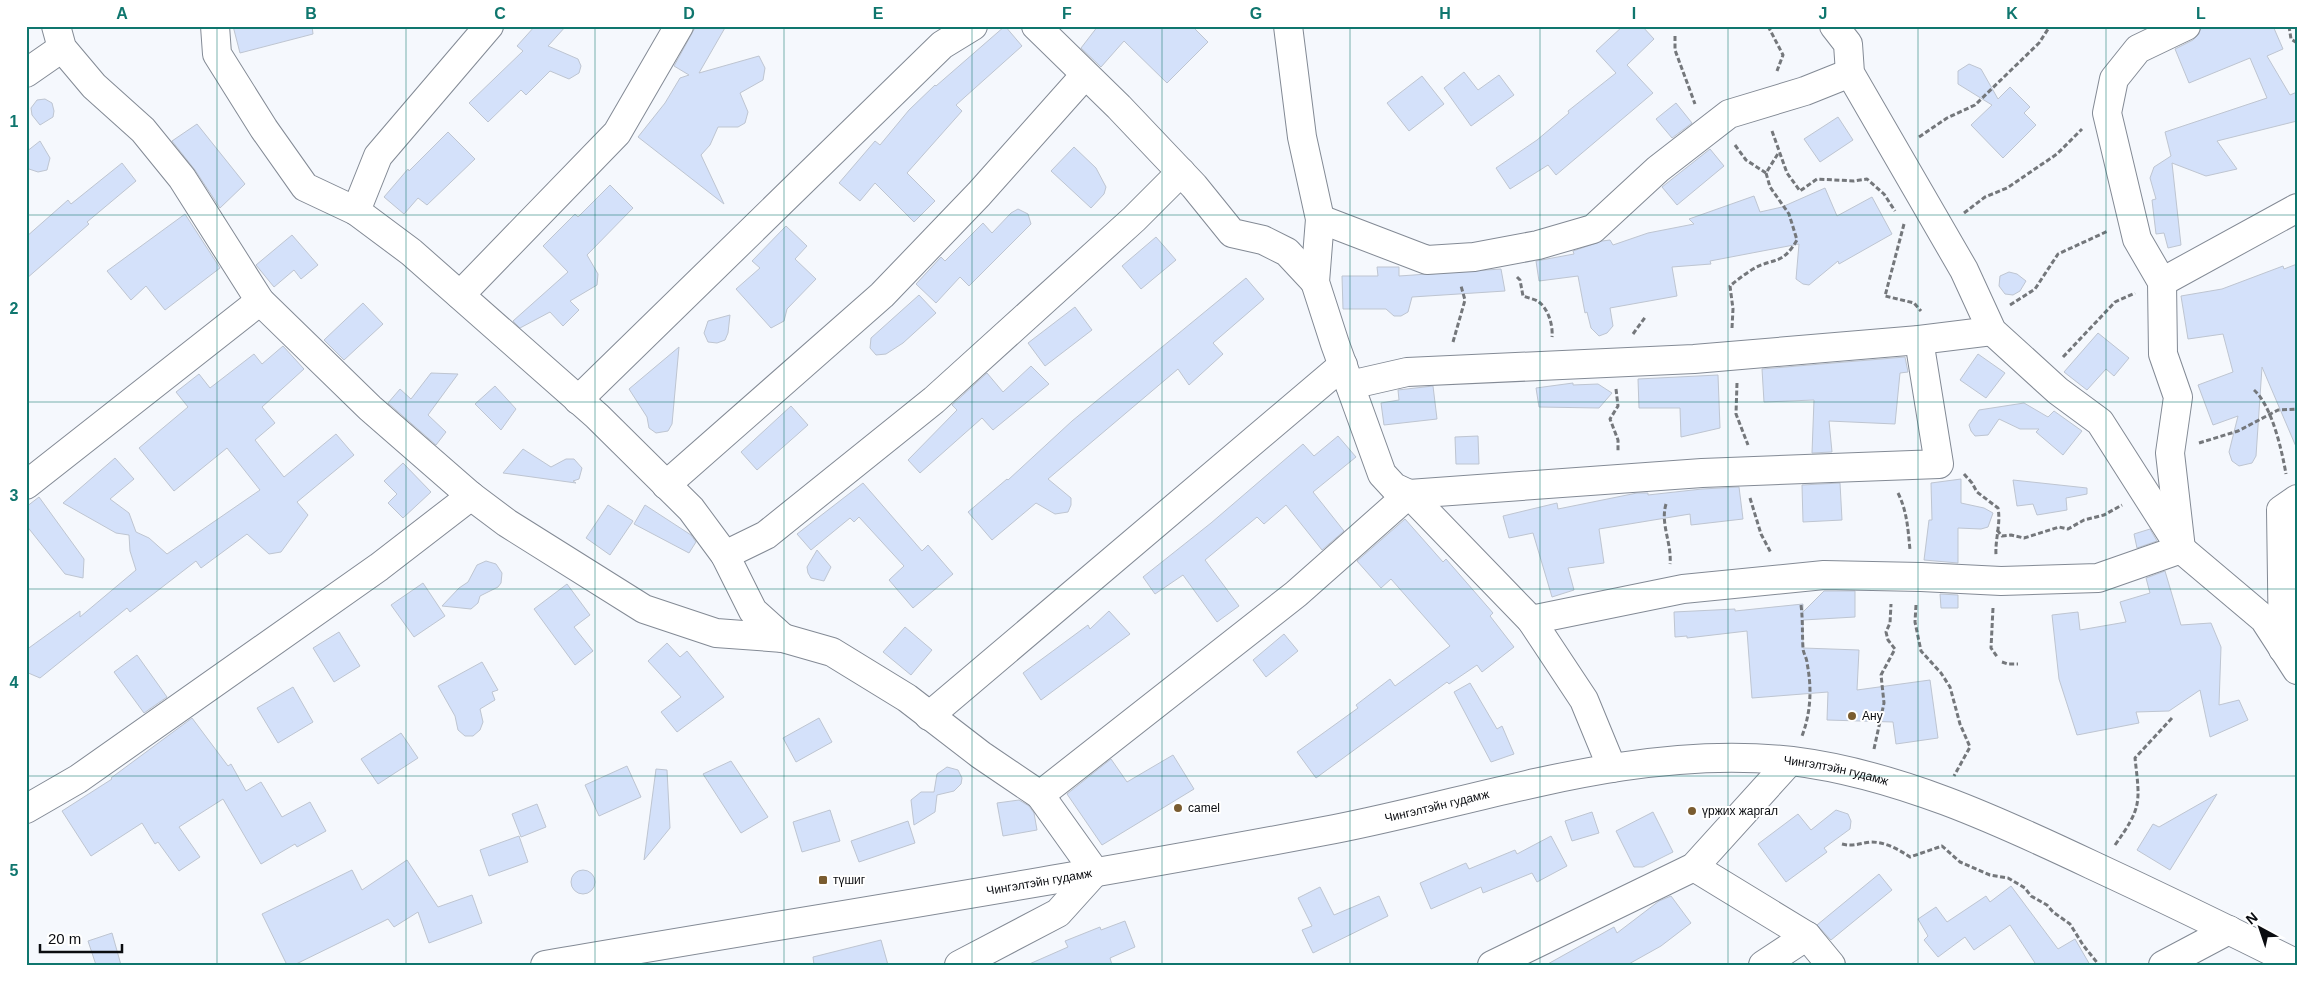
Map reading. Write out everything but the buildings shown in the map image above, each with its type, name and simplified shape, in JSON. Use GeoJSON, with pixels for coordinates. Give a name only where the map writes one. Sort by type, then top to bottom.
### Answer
{"type":"FeatureCollection","features":[{"type":"Feature","properties":{"kind":"street"},"geometry":{"type":"LineString","coordinates":[[215,26],[217,54],[264,129],[306,187],[356,211],[411,252],[578,400],[691,509],[726,555],[753,611],[782,638]]}},
{"type":"Feature","properties":{"kind":"street"},"geometry":{"type":"LineString","coordinates":[[356,211],[378,156],[489,26]]}},
{"type":"Feature","properties":{"kind":"street"},"geometry":{"type":"LineString","coordinates":[[460,295],[617,133],[679,26]]}},
{"type":"Feature","properties":{"kind":"street"},"geometry":{"type":"LineString","coordinates":[[578,400],[942,45],[973,26]]}},
{"type":"Feature","properties":{"kind":"street"},"geometry":{"type":"LineString","coordinates":[[1036,26],[1181,172],[1232,233],[1263,240],[1287,252],[1316,282]]}},
{"type":"Feature","properties":{"kind":"street"},"geometry":{"type":"LineString","coordinates":[[1288,26],[1302,138],[1320,219],[1316,282],[1346,375],[1382,474],[1394,487],[1409,494],[1531,620],[1584,700],[1612,768]]}},
{"type":"Feature","properties":{"kind":"street"},"geometry":{"type":"LineString","coordinates":[[1834,26],[1848,44],[1850,72],[1964,270],[1988,322],[2047,380],[2100,422],[2182,548],[2264,619],[2292,652]]}},
{"type":"Feature","properties":{"kind":"street"},"geometry":{"type":"LineString","coordinates":[[2182,548],[2170,453],[2178,397],[2164,354],[2158,275],[2137,239],[2107,113],[2114,79],[2138,48],[2186,26]]}},
{"type":"Feature","properties":{"kind":"street"},"geometry":{"type":"LineString","coordinates":[[26,73],[59,37],[94,86],[143,130],[182,178],[260,301],[370,408],[471,496],[507,523],[644,609],[716,633],[782,638],[832,652],[907,698],[929,716],[1040,795],[1095,872],[1058,914],[959,965]]}},
{"type":"Feature","properties":{"kind":"street"},"geometry":{"type":"LineString","coordinates":[[1320,219],[1427,260],[1456,258],[1538,245],[1593,229],[1658,169],[1729,114],[1805,91],[1850,72]]}},
{"type":"Feature","properties":{"kind":"street"},"geometry":{"type":"LineString","coordinates":[[666,485],[882,295],[979,194],[1086,75]]}},
{"type":"Feature","properties":{"kind":"street"},"geometry":{"type":"LineString","coordinates":[[726,555],[766,535],[934,400],[1134,219],[1181,172]]}},
{"type":"Feature","properties":{"kind":"street"},"geometry":{"type":"LineString","coordinates":[[2158,275],[2297,208]]}},
{"type":"Feature","properties":{"kind":"street"},"geometry":{"type":"LineString","coordinates":[[26,484],[260,301]]}},
{"type":"Feature","properties":{"kind":"street"},"geometry":{"type":"LineString","coordinates":[[929,716],[1346,375],[1734,355],[1931,339],[1988,322]]}},
{"type":"Feature","properties":{"kind":"street"},"geometry":{"type":"LineString","coordinates":[[1040,795],[1296,594],[1409,494],[1750,472],[1939,464],[1931,339]]}},
{"type":"Feature","properties":{"kind":"street"},"geometry":{"type":"LineString","coordinates":[[2292,488],[2281,510],[2292,652]]}},
{"type":"Feature","properties":{"kind":"street"},"geometry":{"type":"LineString","coordinates":[[26,809],[78,779],[371,573],[471,496]]}},
{"type":"Feature","properties":{"kind":"street"},"geometry":{"type":"LineString","coordinates":[[1531,620],[1671,592],[1824,575],[1986,581],[2098,578],[2182,548]]}},
{"type":"Feature","properties":{"kind":"street","name":"Чингэлтэйн гудамж"},"geometry":{"type":"LineString","coordinates":[[545,965],[1095,872],[1339,828],[1612,768],[1697,759],[1797,762],[1868,777],[1939,799],[2041,841],[2297,964]]}},
{"type":"Feature","properties":{"kind":"street"},"geometry":{"type":"LineString","coordinates":[[1492,965],[1694,867],[1797,762]]}},
{"type":"Feature","properties":{"kind":"street"},"geometry":{"type":"LineString","coordinates":[[1694,867],[1807,936],[1831,965]]}},
{"type":"Feature","properties":{"kind":"street"},"geometry":{"type":"LineString","coordinates":[[2163,965],[2229,930]]}},
{"type":"Feature","properties":{"kind":"street"},"geometry":{"type":"LineString","coordinates":[[1763,965],[1807,936]]}},
{"type":"Feature","properties":{"kind":"path"},"geometry":{"type":"LineString","coordinates":[[1768,26],[1782,55],[1763,104],[1787,173],[1800,191],[1817,179],[1867,179],[1884,194],[1905,225],[1885,296],[1914,303],[1931,339]]}},
{"type":"Feature","properties":{"kind":"path"},"geometry":{"type":"LineString","coordinates":[[1899,156],[1926,131],[1975,105],[2039,43],[2050,26]]}},
{"type":"Feature","properties":{"kind":"path"},"geometry":{"type":"LineString","coordinates":[[2289,26],[2290,39],[2297,43]]}},
{"type":"Feature","properties":{"kind":"path"},"geometry":{"type":"LineString","coordinates":[[1675,36],[1675,50],[1693,99],[1710,128],[1731,140],[1746,160],[1766,174],[1770,187],[1789,214],[1797,240],[1792,249],[1780,260],[1754,269],[1730,286],[1733,309],[1736,414],[1748,444]]}},
{"type":"Feature","properties":{"kind":"path"},"geometry":{"type":"LineString","coordinates":[[1766,174],[1779,152]]}},
{"type":"Feature","properties":{"kind":"path"},"geometry":{"type":"LineString","coordinates":[[1942,231],[1985,197],[2008,188],[2057,154]]}},
{"type":"Feature","properties":{"kind":"path"},"geometry":{"type":"LineString","coordinates":[[1988,322],[2034,289],[2058,254],[2132,217]]}},
{"type":"Feature","properties":{"kind":"path"},"geometry":{"type":"LineString","coordinates":[[1511,250],[1509,270],[1520,280],[1524,296],[1540,302],[1547,313]]}},
{"type":"Feature","properties":{"kind":"path"},"geometry":{"type":"LineString","coordinates":[[1456,258],[1465,300],[1458,318]]}},
{"type":"Feature","properties":{"kind":"path"},"geometry":{"type":"LineString","coordinates":[[2047,380],[2059,361],[2115,302],[2133,295],[2158,275]]}},
{"type":"Feature","properties":{"kind":"path"},"geometry":{"type":"LineString","coordinates":[[1616,389],[1618,406],[1610,419],[1618,440],[1616,480]]}},
{"type":"Feature","properties":{"kind":"path"},"geometry":{"type":"LineString","coordinates":[[2254,390],[2268,414],[2281,445],[2292,488]]}},
{"type":"Feature","properties":{"kind":"path"},"geometry":{"type":"LineString","coordinates":[[2171,445],[2191,445],[2210,441],[2238,431],[2278,410],[2297,409]]}},
{"type":"Feature","properties":{"kind":"path"},"geometry":{"type":"LineString","coordinates":[[1750,472],[1749,492],[1761,534]]}},
{"type":"Feature","properties":{"kind":"path"},"geometry":{"type":"LineString","coordinates":[[1997,530],[2002,536],[2011,535],[2024,538],[2059,527],[2068,529],[2084,520],[2104,515],[2121,505],[2138,479]]}},
{"type":"Feature","properties":{"kind":"path"},"geometry":{"type":"LineString","coordinates":[[1987,498],[1998,508],[2000,518],[1995,542],[1996,556],[1986,581],[1994,618],[1991,648],[1998,658]]}},
{"type":"Feature","properties":{"kind":"path"},"geometry":{"type":"LineString","coordinates":[[1904,506],[1915,577]]}},
{"type":"Feature","properties":{"kind":"path"},"geometry":{"type":"LineString","coordinates":[[1665,528],[1671,555],[1671,592]]}},
{"type":"Feature","properties":{"kind":"path"},"geometry":{"type":"LineString","coordinates":[[1797,762],[1800,742],[1808,718],[1810,696],[1807,662],[1802,649],[1804,638],[1800,578]]}},
{"type":"Feature","properties":{"kind":"path"},"geometry":{"type":"LineString","coordinates":[[1868,777],[1884,704],[1880,675],[1894,649],[1888,640],[1886,632],[1890,623],[1891,598]]}},
{"type":"Feature","properties":{"kind":"path"},"geometry":{"type":"LineString","coordinates":[[1918,634],[1922,651],[1950,687],[1960,724],[1970,747],[1939,799]]}},
{"type":"Feature","properties":{"kind":"path"},"geometry":{"type":"LineString","coordinates":[[2002,662],[2018,664]]}},
{"type":"Feature","properties":{"kind":"path"},"geometry":{"type":"LineString","coordinates":[[2105,871],[2113,848],[2134,817],[2139,799],[2135,758],[2172,718]]}},
{"type":"Feature","properties":{"kind":"path"},"geometry":{"type":"LineString","coordinates":[[1842,844],[1850,846],[1873,842],[1896,847],[1910,857],[1942,846],[1960,862],[1990,875],[2008,878],[2025,888],[2031,896],[2048,905],[2053,912],[2070,924],[2083,945],[2099,965]]}},
{"type":"Feature","properties":{"kind":"place","name":"Ану"},"geometry":{"type":"Point","coordinates":[1852,716]}},
{"type":"Feature","properties":{"kind":"place","name":"camel"},"geometry":{"type":"Point","coordinates":[1178,808]}},
{"type":"Feature","properties":{"kind":"place","name":"үржих жаргал"},"geometry":{"type":"Point","coordinates":[1692,811]}},
{"type":"Feature","properties":{"kind":"place","name":"түшиг"},"geometry":{"type":"Point","coordinates":[823,880]}}]}
